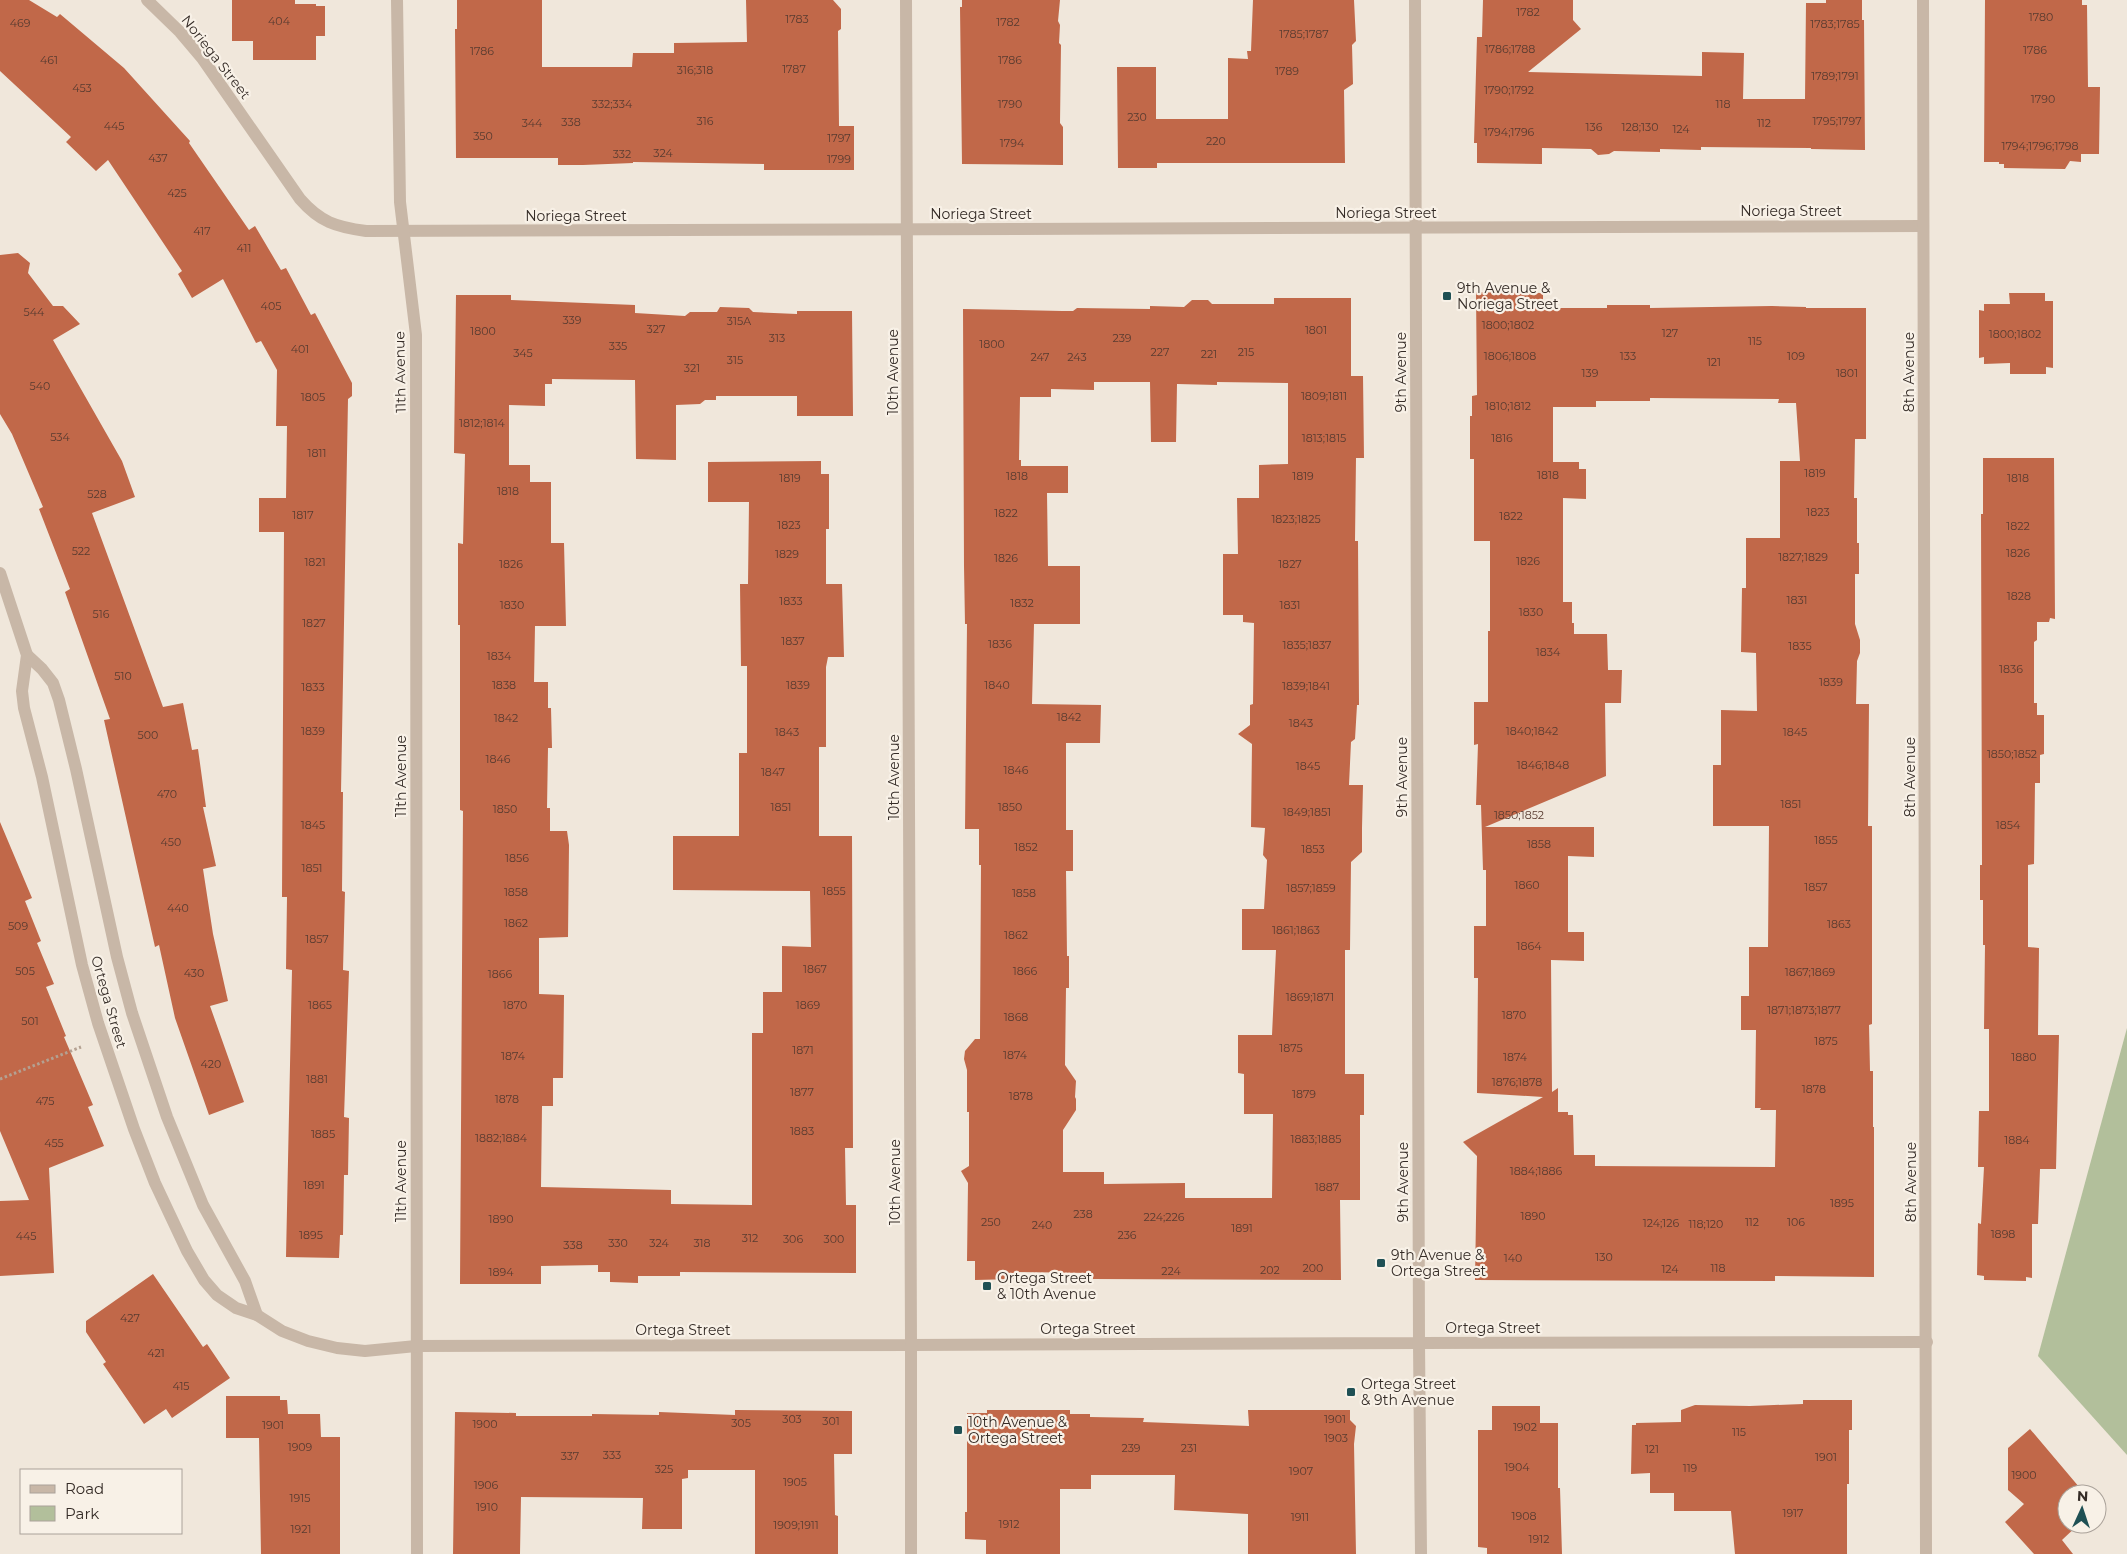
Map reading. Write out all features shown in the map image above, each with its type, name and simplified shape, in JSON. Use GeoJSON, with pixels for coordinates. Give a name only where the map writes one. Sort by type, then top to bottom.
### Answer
{"type":"FeatureCollection","features":[{"type":"Feature","properties":{"kind":"street","name":"Noriega Street"},"geometry":{"type":"LineString","coordinates":[[147,0],[180,32],[202,58],[300,199],[312,212],[327,222],[346,228],[366,231],[1924,226]]}},
{"type":"Feature","properties":{"kind":"street","name":"11th Avenue"},"geometry":{"type":"LineString","coordinates":[[397,0],[398,171],[403,232],[416,335],[417,1554]]}},
{"type":"Feature","properties":{"kind":"street","name":"10th Avenue"},"geometry":{"type":"LineString","coordinates":[[906,0],[911,1554]]}},
{"type":"Feature","properties":{"kind":"street","name":"9th Avenue"},"geometry":{"type":"LineString","coordinates":[[1415,0],[1421,1554]]}},
{"type":"Feature","properties":{"kind":"street","name":"8th Avenue"},"geometry":{"type":"LineString","coordinates":[[1923,0],[1926,1554]]}},
{"type":"Feature","properties":{"kind":"street","name":"Ortega Street"},"geometry":{"type":"LineString","coordinates":[[0,573],[27,655],[22,691],[24,708],[42,777],[80,956],[103,1038],[155,1183],[187,1251],[204,1280],[218,1295],[236,1308],[257,1315],[282,1331],[308,1341],[337,1348],[365,1351],[416,1346],[1927,1342]]}},
{"type":"Feature","properties":{"kind":"street","name":"Ortega Street"},"geometry":{"type":"LineString","coordinates":[[27,655],[53,683],[59,700],[117,957],[132,1013],[167,1117],[203,1205],[245,1281],[257,1315]]}},
{"type":"Feature","properties":{"kind":"path"},"geometry":{"type":"LineString","coordinates":[[0,1079],[103,1038]]}},
{"type":"Feature","properties":{"kind":"green space"},"geometry":{"type":"Polygon","coordinates":[[[2127,1028],[2127,1455],[2038,1356],[2127,1028]]]}},
{"type":"Feature","properties":{"kind":"building"},"geometry":{"type":"Polygon","coordinates":[[[0,0],[29,0],[57,17],[60,14],[124,68],[190,141],[189,143],[249,230],[255,226],[281,270],[286,268],[311,315],[315,313],[352,383],[352,396],[348,399],[341,792],[343,792],[342,891],[345,892],[343,970],[349,971],[344,1117],[349,1118],[348,1175],[344,1175],[343,1235],[340,1235],[339,1258],[286,1257],[292,970],[286,969],[287,897],[282,897],[284,532],[259,532],[259,498],[286,498],[287,426],[276,426],[277,370],[261,341],[256,343],[223,279],[192,298],[178,274],[182,271],[108,160],[96,171],[66,142],[71,137],[0,71],[0,0]]]}},
{"type":"Feature","properties":{"kind":"building"},"geometry":{"type":"Polygon","coordinates":[[[232,0],[295,0],[295,4],[325,6],[325,36],[316,36],[316,60],[253,60],[253,41],[232,41],[232,0]]]}},
{"type":"Feature","properties":{"kind":"building"},"geometry":{"type":"Polygon","coordinates":[[[457,0],[542,0],[542,67],[632,67],[633,53],[674,53],[674,43],[747,42],[746,0],[833,0],[841,9],[841,29],[838,31],[839,126],[854,126],[854,170],[764,170],[764,164],[633,162],[558,165],[558,158],[456,158],[455,29],[457,29],[457,0]]]}},
{"type":"Feature","properties":{"kind":"building"},"geometry":{"type":"Polygon","coordinates":[[[962,0],[1060,0],[1058,21],[1060,25],[1059,43],[1061,45],[1060,123],[1063,127],[1063,165],[962,164],[960,7],[962,7],[962,0]]]}},
{"type":"Feature","properties":{"kind":"building"},"geometry":{"type":"Polygon","coordinates":[[[1253,0],[1354,0],[1356,41],[1352,45],[1353,84],[1344,90],[1345,163],[1157,163],[1157,168],[1118,168],[1117,67],[1156,67],[1156,119],[1228,119],[1228,58],[1248,59],[1247,51],[1251,51],[1253,0]]]}},
{"type":"Feature","properties":{"kind":"building"},"geometry":{"type":"Polygon","coordinates":[[[1483,0],[1573,0],[1573,20],[1581,29],[1528,72],[1702,76],[1702,52],[1744,53],[1743,99],[1805,99],[1806,3],[1826,3],[1826,0],[1862,0],[1862,20],[1864,20],[1865,150],[1701,147],[1701,150],[1660,149],[1660,152],[1614,151],[1609,154],[1598,155],[1591,149],[1542,148],[1542,164],[1477,163],[1477,143],[1474,143],[1477,37],[1482,37],[1483,0]]]}},
{"type":"Feature","properties":{"kind":"building"},"geometry":{"type":"Polygon","coordinates":[[[1985,0],[2082,0],[2082,5],[2087,5],[2088,87],[2100,87],[2099,154],[2081,154],[2081,162],[2070,161],[2065,169],[2004,168],[2004,164],[1999,164],[1999,162],[1984,162],[1985,0]]]}},
{"type":"Feature","properties":{"kind":"building"},"geometry":{"type":"Polygon","coordinates":[[[18,253],[30,263],[28,273],[53,306],[63,306],[80,324],[53,340],[122,461],[135,497],[92,513],[163,707],[183,703],[192,750],[198,749],[206,807],[203,807],[216,866],[203,869],[213,934],[228,1001],[210,1006],[244,1102],[209,1115],[175,1018],[159,945],[155,947],[104,720],[110,719],[65,592],[70,589],[39,509],[43,507],[12,434],[0,414],[0,255],[18,253]]]}},
{"type":"Feature","properties":{"kind":"building"},"geometry":{"type":"Polygon","coordinates":[[[1476,292],[1543,293],[1543,308],[1607,308],[1607,305],[1650,305],[1650,308],[1772,306],[1866,308],[1866,439],[1855,439],[1854,498],[1857,498],[1859,574],[1855,574],[1855,624],[1860,640],[1860,653],[1857,661],[1856,704],[1869,704],[1868,826],[1872,826],[1872,1024],[1869,1025],[1870,1071],[1873,1071],[1874,1277],[1775,1276],[1775,1281],[1475,1280],[1477,1156],[1463,1142],[1543,1097],[1477,1093],[1478,978],[1474,978],[1474,926],[1486,926],[1486,870],[1483,870],[1481,805],[1476,805],[1478,744],[1474,745],[1474,702],[1488,702],[1490,541],[1474,541],[1474,459],[1470,459],[1470,416],[1472,416],[1472,396],[1477,395],[1476,292]],[[1650,398],[1650,401],[1596,401],[1596,407],[1553,407],[1553,462],[1579,462],[1579,469],[1586,469],[1586,499],[1563,498],[1563,602],[1572,602],[1574,634],[1607,634],[1608,670],[1622,670],[1621,703],[1605,703],[1606,776],[1485,827],[1594,827],[1594,857],[1568,856],[1568,932],[1584,932],[1584,961],[1551,960],[1552,1092],[1558,1088],[1558,1112],[1568,1112],[1568,1115],[1573,1115],[1574,1155],[1595,1155],[1595,1166],[1775,1167],[1776,1110],[1760,1110],[1761,1108],[1755,1108],[1756,1030],[1741,1030],[1741,996],[1749,996],[1749,947],[1768,947],[1769,826],[1713,826],[1713,765],[1721,765],[1721,710],[1757,711],[1756,653],[1741,652],[1742,588],[1746,588],[1746,538],[1780,538],[1780,461],[1800,461],[1796,403],[1778,403],[1779,399],[1650,398]]]}},
{"type":"Feature","properties":{"kind":"building"},"geometry":{"type":"Polygon","coordinates":[[[2009,293],[2045,293],[2045,301],[2053,301],[2053,368],[2046,367],[2046,374],[2010,374],[2010,363],[1984,364],[1984,357],[1979,358],[1979,310],[1984,311],[1984,304],[2010,304],[2009,293]]]}},
{"type":"Feature","properties":{"kind":"building"},"geometry":{"type":"Polygon","coordinates":[[[456,295],[511,295],[511,300],[635,305],[635,313],[685,316],[690,312],[717,312],[720,307],[749,308],[753,312],[797,314],[797,311],[852,311],[853,416],[797,416],[797,396],[716,396],[716,400],[705,400],[700,404],[676,405],[676,460],[636,459],[635,380],[552,379],[552,384],[545,384],[545,406],[509,405],[509,465],[530,465],[530,482],[551,482],[551,543],[564,543],[566,626],[535,626],[534,682],[548,682],[548,708],[551,708],[552,748],[548,748],[547,808],[550,808],[550,831],[567,831],[569,845],[568,937],[539,938],[539,994],[564,995],[563,1078],[553,1078],[553,1106],[542,1106],[541,1187],[671,1190],[671,1204],[752,1205],[752,1033],[763,1033],[763,992],[782,992],[782,946],[811,947],[810,891],[673,890],[673,836],[739,836],[739,753],[747,753],[747,666],[741,666],[740,584],[748,584],[749,502],[708,502],[708,462],[821,461],[821,474],[829,474],[826,584],[842,584],[844,657],[828,657],[826,667],[826,747],[819,747],[819,836],[852,836],[853,1148],[845,1148],[846,1205],[856,1205],[856,1273],[680,1272],[680,1276],[638,1276],[638,1283],[610,1282],[610,1272],[598,1272],[598,1265],[541,1266],[541,1284],[460,1284],[463,811],[460,810],[458,543],[463,544],[465,454],[454,453],[456,295]]]}},
{"type":"Feature","properties":{"kind":"building"},"geometry":{"type":"Polygon","coordinates":[[[1274,298],[1351,298],[1351,376],[1363,376],[1364,458],[1356,458],[1355,541],[1358,541],[1359,705],[1357,705],[1355,739],[1351,742],[1349,785],[1363,785],[1362,852],[1351,862],[1350,950],[1345,950],[1345,1074],[1364,1074],[1364,1115],[1360,1115],[1360,1200],[1340,1200],[1341,1280],[1093,1279],[1093,1273],[1015,1272],[1015,1279],[975,1280],[975,1261],[967,1261],[968,1183],[961,1171],[969,1166],[969,1112],[967,1112],[965,1051],[975,1039],[980,1039],[981,865],[979,865],[979,829],[965,829],[967,624],[965,624],[964,566],[963,309],[1073,311],[1077,308],[1150,309],[1150,306],[1184,307],[1192,300],[1208,300],[1212,304],[1274,304],[1274,298]],[[1094,382],[1094,390],[1051,389],[1051,397],[1020,397],[1019,460],[1021,460],[1021,466],[1068,466],[1068,493],[1047,493],[1048,566],[1080,566],[1080,624],[1034,624],[1032,704],[1101,705],[1100,743],[1066,743],[1066,830],[1073,830],[1073,871],[1066,871],[1069,988],[1066,988],[1065,1065],[1076,1081],[1076,1110],[1063,1130],[1063,1172],[1104,1172],[1104,1184],[1185,1183],[1185,1198],[1272,1198],[1273,1114],[1244,1114],[1244,1074],[1238,1073],[1238,1035],[1272,1035],[1276,950],[1242,950],[1242,909],[1264,909],[1267,860],[1263,855],[1265,828],[1251,827],[1252,744],[1238,734],[1250,725],[1250,705],[1253,704],[1254,623],[1243,622],[1243,615],[1223,615],[1223,554],[1238,554],[1237,498],[1259,498],[1259,465],[1288,464],[1288,383],[1217,382],[1217,385],[1177,384],[1176,442],[1151,442],[1150,382],[1094,382]]]}},
{"type":"Feature","properties":{"kind":"building"},"geometry":{"type":"Polygon","coordinates":[[[1983,458],[2054,458],[2055,619],[2050,618],[2049,622],[2037,622],[2037,640],[2034,642],[2034,703],[2037,703],[2037,715],[2044,715],[2044,754],[2040,755],[2040,783],[2035,783],[2034,864],[2028,865],[2028,947],[2039,948],[2038,1035],[2059,1035],[2056,1169],[2040,1169],[2038,1224],[2032,1224],[2032,1278],[2026,1277],[2026,1281],[1984,1280],[1984,1276],[1977,1275],[1978,1223],[1981,1224],[1984,1167],[1978,1167],[1979,1111],[1989,1111],[1989,1029],[1984,1029],[1985,945],[1983,945],[1983,900],[1980,900],[1980,865],[1982,865],[1981,514],[1983,514],[1983,458]]]}},
{"type":"Feature","properties":{"kind":"building"},"geometry":{"type":"Polygon","coordinates":[[[0,822],[32,898],[25,901],[41,941],[37,943],[54,984],[46,987],[66,1036],[64,1037],[93,1105],[88,1107],[104,1146],[49,1168],[54,1273],[0,1276],[0,1201],[29,1200],[0,1131],[0,822]]]}},
{"type":"Feature","properties":{"kind":"building"},"geometry":{"type":"Polygon","coordinates":[[[153,1274],[203,1347],[207,1344],[230,1378],[172,1418],[166,1409],[144,1424],[103,1364],[106,1362],[86,1332],[86,1321],[153,1274]]]}},
{"type":"Feature","properties":{"kind":"building"},"geometry":{"type":"Polygon","coordinates":[[[226,1396],[280,1396],[280,1400],[287,1400],[288,1414],[320,1414],[321,1437],[340,1437],[340,1554],[261,1554],[259,1438],[226,1438],[226,1396]]]}},
{"type":"Feature","properties":{"kind":"building"},"geometry":{"type":"Polygon","coordinates":[[[1803,1400],[1852,1400],[1852,1430],[1849,1430],[1849,1484],[1847,1484],[1847,1554],[1735,1554],[1731,1511],[1674,1511],[1674,1493],[1650,1493],[1650,1473],[1631,1474],[1632,1425],[1636,1425],[1636,1423],[1681,1422],[1681,1410],[1695,1405],[1750,1406],[1803,1404],[1803,1400]]]}},
{"type":"Feature","properties":{"kind":"building"},"geometry":{"type":"Polygon","coordinates":[[[1492,1406],[1540,1406],[1540,1423],[1558,1423],[1558,1488],[1560,1488],[1562,1554],[1487,1554],[1487,1548],[1478,1547],[1478,1430],[1492,1430],[1492,1406]]]}},
{"type":"Feature","properties":{"kind":"building"},"geometry":{"type":"Polygon","coordinates":[[[735,1410],[852,1411],[852,1454],[834,1454],[835,1515],[838,1516],[838,1554],[755,1554],[755,1470],[688,1470],[688,1478],[682,1479],[682,1529],[642,1529],[643,1498],[521,1497],[520,1554],[453,1554],[455,1412],[516,1413],[516,1416],[659,1415],[659,1412],[735,1415],[735,1410]]]}},
{"type":"Feature","properties":{"kind":"building"},"geometry":{"type":"Polygon","coordinates":[[[987,1410],[1070,1410],[1070,1414],[1090,1414],[1090,1417],[1144,1418],[1143,1422],[1249,1426],[1248,1410],[1350,1410],[1350,1420],[1356,1426],[1354,1444],[1356,1554],[1248,1554],[1248,1514],[1174,1510],[1175,1475],[1091,1475],[1091,1489],[1060,1489],[1060,1554],[986,1554],[986,1540],[965,1539],[965,1512],[967,1512],[967,1413],[987,1413],[987,1410]]]}},
{"type":"Feature","properties":{"kind":"building"},"geometry":{"type":"Polygon","coordinates":[[[2030,1429],[2077,1484],[2057,1484],[2057,1534],[2068,1534],[2062,1540],[2073,1554],[2034,1554],[2005,1522],[2024,1504],[2008,1490],[2008,1448],[2030,1429]]]}},
{"type":"Feature","properties":{"kind":"place","name":"9th Avenue & Noriega Street"},"geometry":{"type":"Point","coordinates":[1447,296]}},
{"type":"Feature","properties":{"kind":"place","name":"9th Avenue & Ortega Street"},"geometry":{"type":"Point","coordinates":[1381,1263]}},
{"type":"Feature","properties":{"kind":"place","name":"Ortega Street & 10th Avenue"},"geometry":{"type":"Point","coordinates":[987,1286]}},
{"type":"Feature","properties":{"kind":"place","name":"Ortega Street & 9th Avenue"},"geometry":{"type":"Point","coordinates":[1351,1392]}},
{"type":"Feature","properties":{"kind":"place","name":"10th Avenue & Ortega Street"},"geometry":{"type":"Point","coordinates":[958,1430]}}]}
